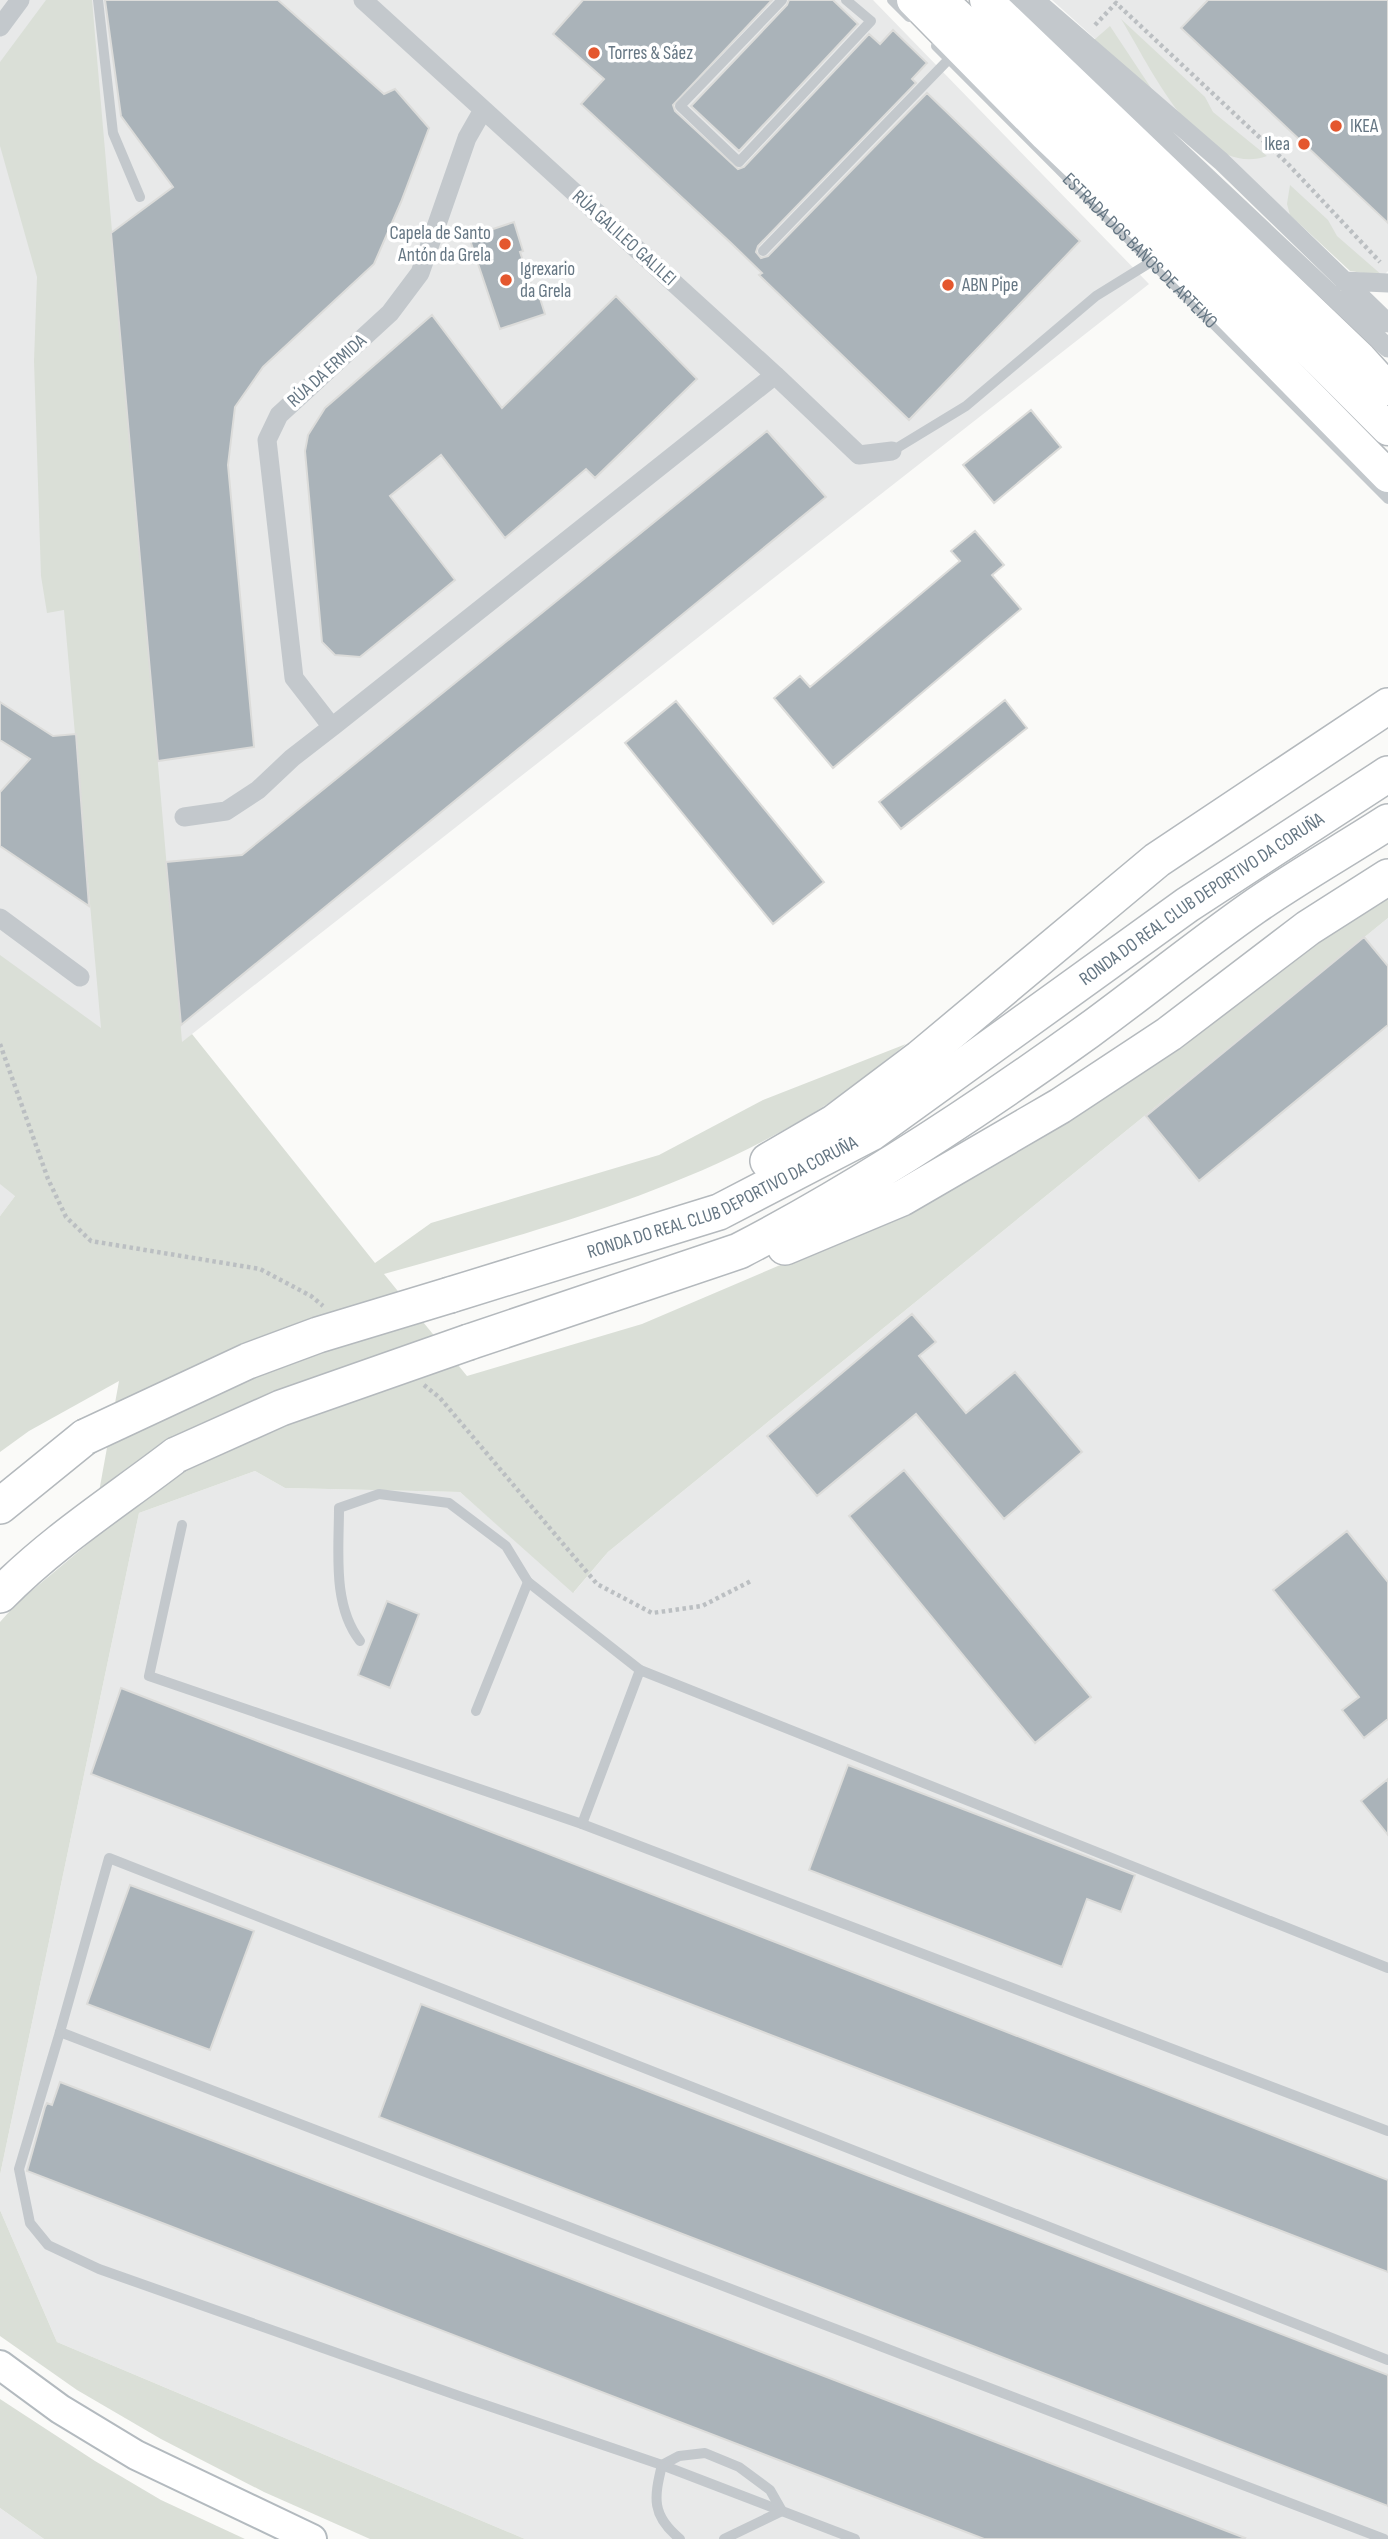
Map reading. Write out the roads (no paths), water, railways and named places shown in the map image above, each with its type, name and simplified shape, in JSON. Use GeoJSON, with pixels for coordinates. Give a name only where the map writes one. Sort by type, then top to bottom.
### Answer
{"type":"FeatureCollection","features":[{"type":"Feature","properties":{"kind":"highway"},"geometry":{"type":"LineString","coordinates":[[611,1246],[835,1122],[920,1058],[1157,860],[1388,706]]}},
{"type":"Feature","properties":{"kind":"highway","name":"RONDA DO REAL CLUB DEPORTIVO DA CORUÑA"},"geometry":{"type":"LineString","coordinates":[[0,1506],[86,1437],[248,1361],[318,1335],[719,1212],[871,1133],[1187,905],[1388,774]]}},
{"type":"Feature","properties":{"kind":"highway","name":"RONDA DO REAL CLUB DEPORTIVO DA CORUÑA"},"geometry":{"type":"LineString","coordinates":[[0,1561],[79,1504],[176,1455],[281,1408],[739,1251],[779,1230],[985,1103],[1088,1031],[1255,906],[1388,822]]}},
{"type":"Feature","properties":{"kind":"highway"},"geometry":{"type":"LineString","coordinates":[[739,1251],[788,1247],[902,1198],[1060,1106],[1147,1048],[1308,928],[1388,877]]}},
{"type":"Feature","properties":{"kind":"highway"},"geometry":{"type":"LineString","coordinates":[[0,1475],[86,1437]]}},
{"type":"Feature","properties":{"kind":"highway"},"geometry":{"type":"LineString","coordinates":[[0,1595],[30,1565],[70,1532],[176,1455]]}},
{"type":"Feature","properties":{"kind":"main road"},"geometry":{"type":"LineString","coordinates":[[941,0],[1262,303],[1388,429]]}},
{"type":"Feature","properties":{"kind":"main road"},"geometry":{"type":"LineString","coordinates":[[986,0],[1388,388]]}},
{"type":"Feature","properties":{"kind":"main road"},"geometry":{"type":"LineString","coordinates":[[913,11],[1156,240],[1388,476]]}},
{"type":"Feature","properties":{"kind":"main road"},"geometry":{"type":"LineString","coordinates":[[0,2365],[60,2409],[136,2455],[312,2539]]}},
{"type":"Feature","properties":{"kind":"street"},"geometry":{"type":"LineString","coordinates":[[0,27],[20,0]]}},
{"type":"Feature","properties":{"kind":"street","name":"RÚA GALILEO GALILEI"},"geometry":{"type":"LineString","coordinates":[[363,0],[775,375],[859,455],[892,451]]}},
{"type":"Feature","properties":{"kind":"street"},"geometry":{"type":"LineString","coordinates":[[1012,0],[1124,99],[1388,348]]}},
{"type":"Feature","properties":{"kind":"street"},"geometry":{"type":"LineString","coordinates":[[1035,0],[1221,161],[1388,323]]}},
{"type":"Feature","properties":{"kind":"street","name":"RÚA DA ERMIDA"},"geometry":{"type":"LineString","coordinates":[[332,727],[293,678],[267,440],[279,415],[390,313],[420,273],[467,138],[484,110]]}},
{"type":"Feature","properties":{"kind":"street"},"geometry":{"type":"LineString","coordinates":[[1344,281],[1388,283]]}},
{"type":"Feature","properties":{"kind":"street"},"geometry":{"type":"LineString","coordinates":[[184,817],[226,811],[258,790],[292,758],[775,375]]}},
{"type":"Feature","properties":{"kind":"street"},"geometry":{"type":"LineString","coordinates":[[0,918],[80,977]]}},
{"type":"Feature","properties":{"kind":"lane"},"geometry":{"type":"LineString","coordinates":[[98,0],[113,132],[140,197]]}},
{"type":"Feature","properties":{"kind":"lane"},"geometry":{"type":"LineString","coordinates":[[782,0],[680,106],[739,162],[871,21],[846,0]]}},
{"type":"Feature","properties":{"kind":"lane"},"geometry":{"type":"LineString","coordinates":[[892,0],[913,11]]}},
{"type":"Feature","properties":{"kind":"lane","name":"ESTRADA DOS BAÑOS DE ARTEIXO"},"geometry":{"type":"LineString","coordinates":[[931,41],[1388,499]]}},
{"type":"Feature","properties":{"kind":"lane"},"geometry":{"type":"LineString","coordinates":[[763,251],[949,59]]}},
{"type":"Feature","properties":{"kind":"lane"},"geometry":{"type":"LineString","coordinates":[[892,451],[966,406],[1096,296],[1151,262]]}},
{"type":"Feature","properties":{"kind":"lane"},"geometry":{"type":"LineString","coordinates":[[360,1641],[350,1628],[341,1597],[339,1508],[380,1494],[449,1503],[506,1546],[528,1583],[640,1670],[1388,1968]]}},
{"type":"Feature","properties":{"kind":"lane"},"geometry":{"type":"LineString","coordinates":[[182,1525],[149,1676],[582,1824],[1388,2131]]}},
{"type":"Feature","properties":{"kind":"lane"},"geometry":{"type":"LineString","coordinates":[[477,1711],[528,1583]]}},
{"type":"Feature","properties":{"kind":"lane"},"geometry":{"type":"LineString","coordinates":[[582,1824],[640,1670]]}},
{"type":"Feature","properties":{"kind":"lane"},"geometry":{"type":"LineString","coordinates":[[855,2539],[662,2465],[99,2269],[48,2245],[30,2223],[19,2169],[109,1858],[1388,2360]]}},
{"type":"Feature","properties":{"kind":"lane"},"geometry":{"type":"LineString","coordinates":[[60,2032],[1384,2539]]}},
{"type":"Feature","properties":{"kind":"lane"},"geometry":{"type":"LineString","coordinates":[[680,2539],[664,2526],[654,2496],[662,2465],[679,2456],[705,2453],[738,2468],[770,2490],[782,2511]]}},
{"type":"Feature","properties":{"kind":"lane"},"geometry":{"type":"LineString","coordinates":[[724,2539],[782,2511]]}},
{"type":"Feature","properties":{"kind":"place","name":"Torres & Sáez"},"geometry":{"type":"Point","coordinates":[594,53]}},
{"type":"Feature","properties":{"kind":"place","name":"IKEA"},"geometry":{"type":"Point","coordinates":[1336,126]}},
{"type":"Feature","properties":{"kind":"place","name":"Ikea"},"geometry":{"type":"Point","coordinates":[1304,144]}},
{"type":"Feature","properties":{"kind":"place","name":"Capela de Santo Antón da Grela"},"geometry":{"type":"Point","coordinates":[505,244]}},
{"type":"Feature","properties":{"kind":"place","name":"Igrexario da Grela"},"geometry":{"type":"Point","coordinates":[506,280]}},
{"type":"Feature","properties":{"kind":"place","name":"ABN Pipe"},"geometry":{"type":"Point","coordinates":[948,285]}}]}
